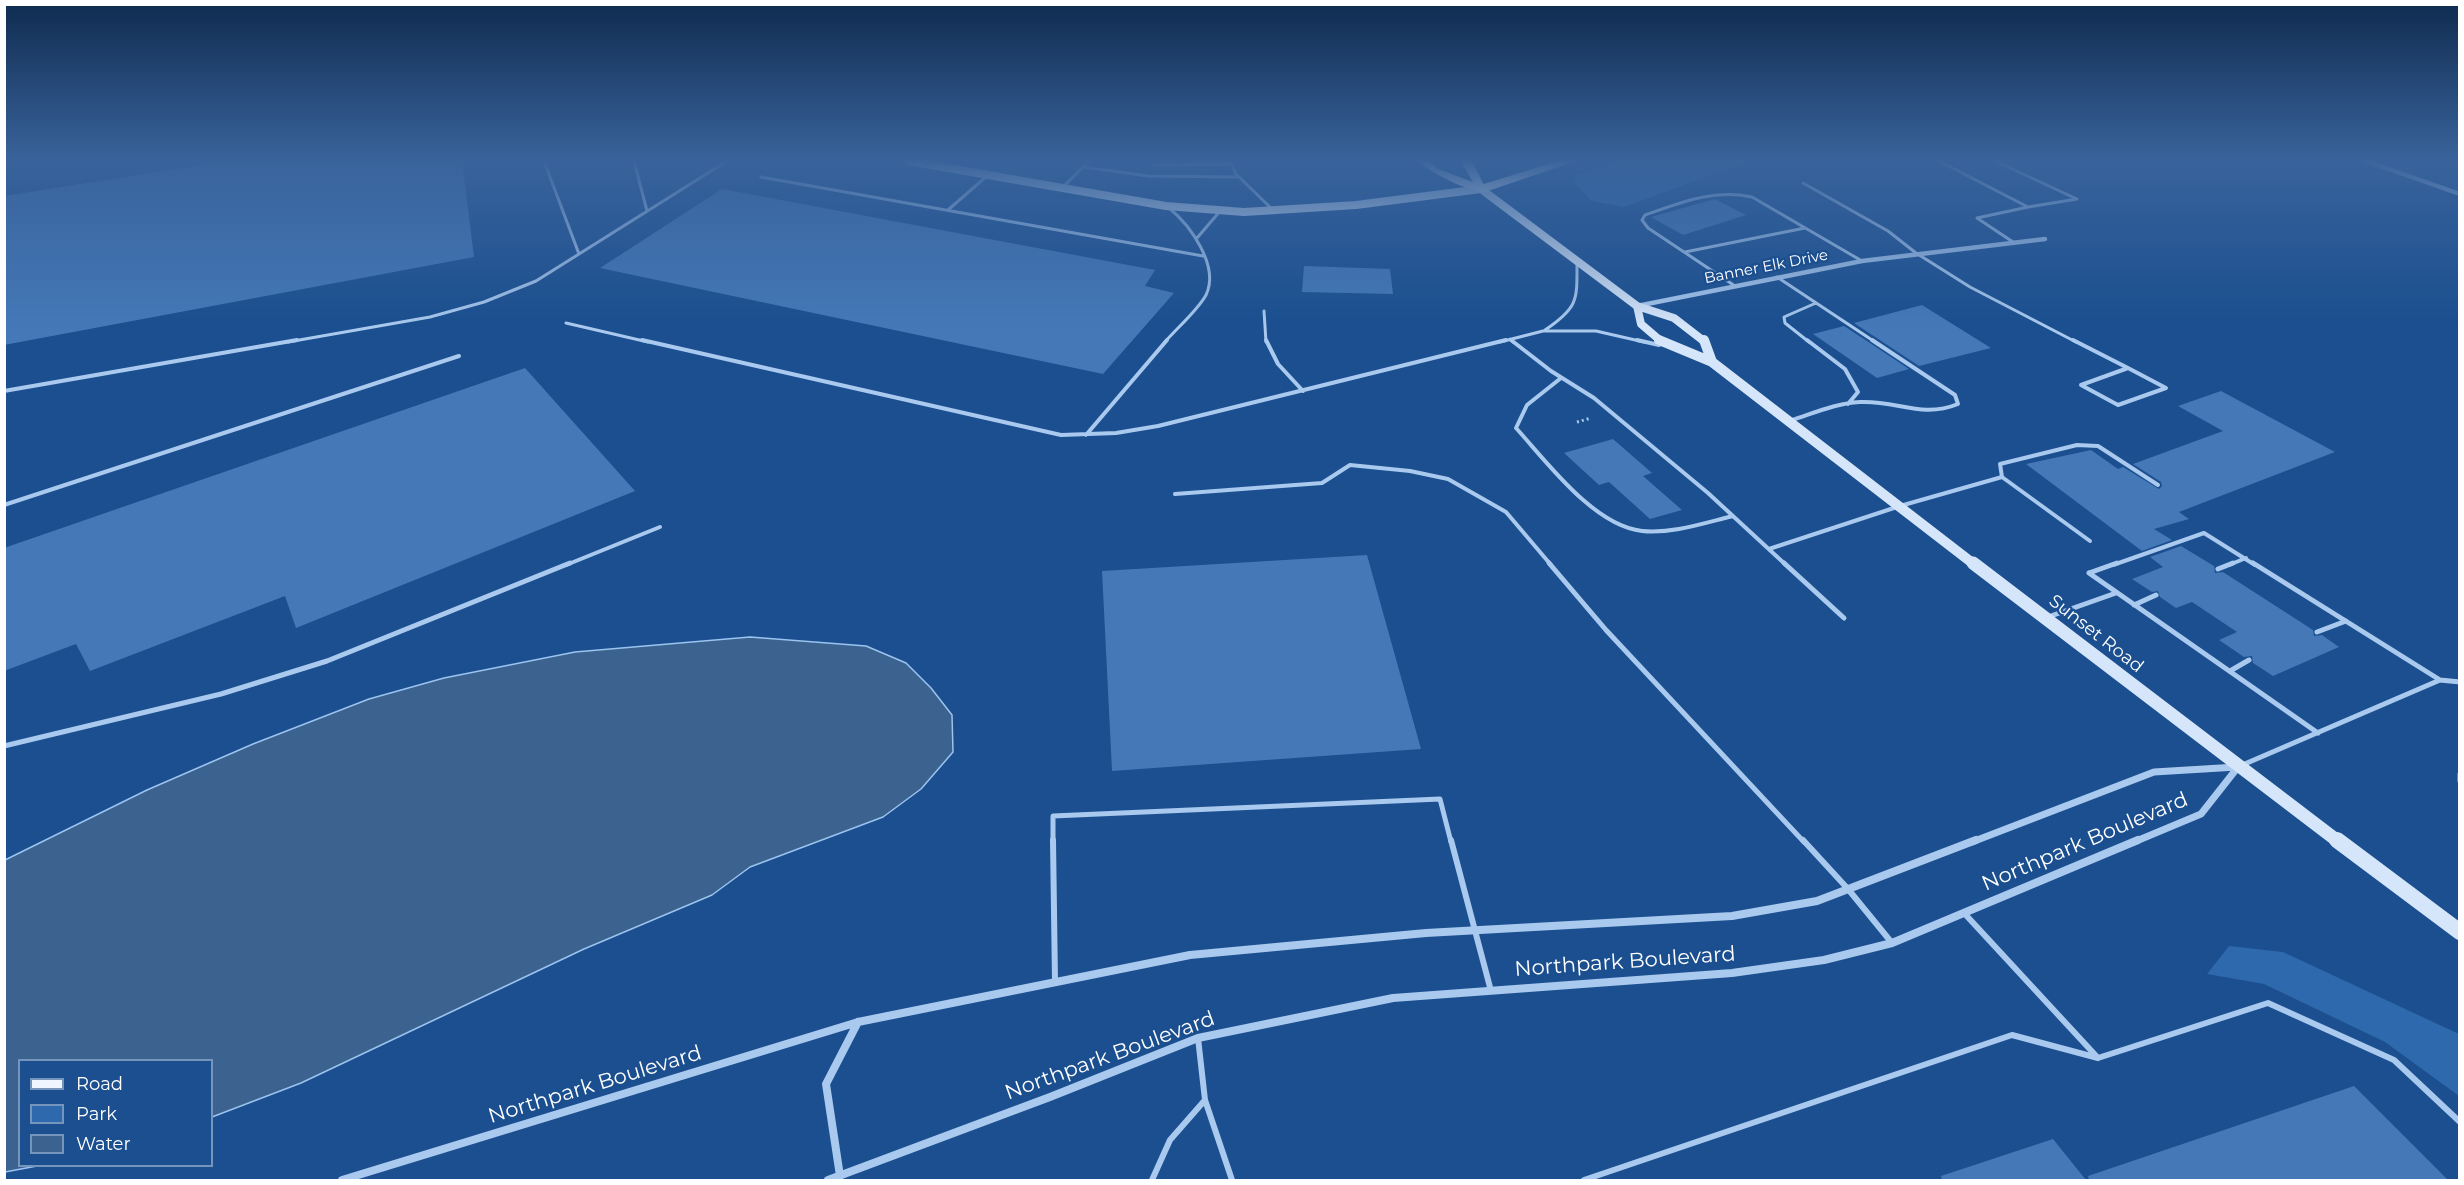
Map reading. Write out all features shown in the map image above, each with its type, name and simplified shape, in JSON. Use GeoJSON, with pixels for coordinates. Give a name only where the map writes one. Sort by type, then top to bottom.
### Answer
{"type":"FeatureCollection","features":[{"type":"Feature","properties":{"kind":"main road","name":"Sunset Road"},"geometry":{"type":"LineString","coordinates":[[1517,216],[1637,306],[1674,318],[1704,339],[1712,362]]}},
{"type":"Feature","properties":{"kind":"main road","name":"Sunset Road"},"geometry":{"type":"LineString","coordinates":[[1637,306],[1642,326],[1671,348],[1712,362],[2238,767],[2460,932]]}},
{"type":"Feature","properties":{"kind":"street","name":"Banner Elk Drive"},"geometry":{"type":"LineString","coordinates":[[1637,306],[1862,261],[2044,239]]}},
{"type":"Feature","properties":{"kind":"street","name":"Northpark Boulevard"},"geometry":{"type":"LineString","coordinates":[[342,1180],[858,1023],[1190,955],[1475,930],[1732,916],[1817,902],[2154,772],[2238,767]]}},
{"type":"Feature","properties":{"kind":"street","name":"Northpark Boulevard"},"geometry":{"type":"LineString","coordinates":[[828,1180],[1050,1097],[1198,1038],[1393,998],[1732,973],[1824,960],[1892,943],[2201,814],[2238,767]]}},
{"type":"Feature","properties":{"kind":"street"},"geometry":{"type":"LineString","coordinates":[[840,1176],[825,1084],[858,1023]]}},
{"type":"Feature","properties":{"kind":"lane"},"geometry":{"type":"LineString","coordinates":[[565,216],[579,254]]}},
{"type":"Feature","properties":{"kind":"lane"},"geometry":{"type":"LineString","coordinates":[[4,391],[430,317],[484,302],[536,281],[639,216]]}},
{"type":"Feature","properties":{"kind":"lane"},"geometry":{"type":"LineString","coordinates":[[983,216],[1203,256]]}},
{"type":"Feature","properties":{"kind":"lane"},"geometry":{"type":"LineString","coordinates":[[1086,435],[1206,294],[1210,282],[1203,256],[1197,238],[1181,216]]}},
{"type":"Feature","properties":{"kind":"lane"},"geometry":{"type":"LineString","coordinates":[[1197,238],[1216,216]]}},
{"type":"Feature","properties":{"kind":"lane"},"geometry":{"type":"LineString","coordinates":[[1644,216],[1642,220],[1648,228],[1735,286]]}},
{"type":"Feature","properties":{"kind":"lane"},"geometry":{"type":"LineString","coordinates":[[1785,216],[1862,261]]}},
{"type":"Feature","properties":{"kind":"lane"},"geometry":{"type":"LineString","coordinates":[[1862,216],[1888,231],[1916,253],[1970,287],[2128,368],[2166,388],[2118,405],[2080,385],[2128,368]]}},
{"type":"Feature","properties":{"kind":"lane"},"geometry":{"type":"LineString","coordinates":[[1985,216],[1977,218],[2013,243]]}},
{"type":"Feature","properties":{"kind":"lane"},"geometry":{"type":"LineString","coordinates":[[1685,252],[1805,228]]}},
{"type":"Feature","properties":{"kind":"lane"},"geometry":{"type":"LineString","coordinates":[[1543,331],[1572,310],[1576,295],[1577,261]]}},
{"type":"Feature","properties":{"kind":"lane"},"geometry":{"type":"LineString","coordinates":[[1777,277],[1955,395],[1958,404],[1930,413],[1871,402],[1848,404],[1789,421]]}},
{"type":"Feature","properties":{"kind":"lane"},"geometry":{"type":"LineString","coordinates":[[1816,303],[1784,317],[1785,323],[1845,369],[1858,392],[1848,404]]}},
{"type":"Feature","properties":{"kind":"lane"},"geometry":{"type":"LineString","coordinates":[[1264,311],[1262,332],[1266,347],[1273,358],[1303,390]]}},
{"type":"Feature","properties":{"kind":"lane"},"geometry":{"type":"LineString","coordinates":[[566,323],[1061,435],[1086,435],[1158,426],[1543,331],[1596,331],[1671,348]]}},
{"type":"Feature","properties":{"kind":"lane"},"geometry":{"type":"LineString","coordinates":[[1510,339],[1561,378],[1594,399],[1734,516],[1844,618]]}},
{"type":"Feature","properties":{"kind":"lane"},"geometry":{"type":"LineString","coordinates":[[4,505],[459,356]]}},
{"type":"Feature","properties":{"kind":"lane"},"geometry":{"type":"LineString","coordinates":[[1561,378],[1539,393],[1519,415],[1516,428],[1581,497],[1616,524],[1635,531],[1678,528],[1734,516]]}},
{"type":"Feature","properties":{"kind":"lane"},"geometry":{"type":"LineString","coordinates":[[2090,541],[2002,477],[2000,464],[2077,445],[2098,446],[2158,485]]}},
{"type":"Feature","properties":{"kind":"lane"},"geometry":{"type":"LineString","coordinates":[[1175,494],[1322,483],[1350,465],[1410,471],[1448,479],[1506,513],[1606,630],[1848,890],[1892,943]]}},
{"type":"Feature","properties":{"kind":"lane"},"geometry":{"type":"LineString","coordinates":[[1769,549],[1900,506],[2002,477]]}},
{"type":"Feature","properties":{"kind":"lane"},"geometry":{"type":"LineString","coordinates":[[4,746],[220,694],[327,661],[660,527]]}},
{"type":"Feature","properties":{"kind":"lane"},"geometry":{"type":"LineString","coordinates":[[2318,732],[2089,573],[2204,533],[2440,680],[2460,682]]}},
{"type":"Feature","properties":{"kind":"lane"},"geometry":{"type":"LineString","coordinates":[[2218,569],[2246,558]]}},
{"type":"Feature","properties":{"kind":"lane"},"geometry":{"type":"LineString","coordinates":[[2045,618],[2116,593]]}},
{"type":"Feature","properties":{"kind":"lane"},"geometry":{"type":"LineString","coordinates":[[2134,605],[2156,595]]}},
{"type":"Feature","properties":{"kind":"lane"},"geometry":{"type":"LineString","coordinates":[[2317,632],[2346,621]]}},
{"type":"Feature","properties":{"kind":"lane"},"geometry":{"type":"LineString","coordinates":[[2230,671],[2250,660]]}},
{"type":"Feature","properties":{"kind":"lane"},"geometry":{"type":"LineString","coordinates":[[2238,767],[2440,680]]}},
{"type":"Feature","properties":{"kind":"lane"},"geometry":{"type":"LineString","coordinates":[[2460,774],[2458,780],[2460,781]]}},
{"type":"Feature","properties":{"kind":"lane"},"geometry":{"type":"LineString","coordinates":[[1055,982],[1053,816],[1440,799],[1491,990]]}},
{"type":"Feature","properties":{"kind":"lane"},"geometry":{"type":"LineString","coordinates":[[1964,913],[2098,1058]]}},
{"type":"Feature","properties":{"kind":"lane"},"geometry":{"type":"LineString","coordinates":[[1584,1180],[2012,1035],[2098,1058],[2268,1003],[2394,1060],[2460,1122]]}},
{"type":"Feature","properties":{"kind":"lane"},"geometry":{"type":"LineString","coordinates":[[1198,1038],[1205,1100],[1232,1180]]}},
{"type":"Feature","properties":{"kind":"lane"},"geometry":{"type":"LineString","coordinates":[[1152,1180],[1170,1140],[1205,1100]]}},
{"type":"Feature","properties":{"kind":"green space"},"geometry":{"type":"Polygon","coordinates":[[[2229,946],[2283,952],[2459,1034],[2459,1096],[2385,1042],[2264,984],[2207,974],[2229,946]]]}},
{"type":"Feature","properties":{"kind":"water"},"geometry":{"type":"Polygon","coordinates":[[[750,637],[866,646],[906,663],[931,688],[952,715],[953,752],[921,789],[883,817],[750,867],[712,895],[584,949],[301,1083],[213,1117],[213,1059],[18,1059],[18,1167],[32,1167],[5,1172],[5,860],[147,790],[253,744],[369,699],[444,678],[575,652],[750,637]]]}},
{"type":"Feature","properties":{"kind":"building"},"geometry":{"type":"Polygon","coordinates":[[[4,216],[469,216],[474,257],[4,345],[4,216]]]}},
{"type":"Feature","properties":{"kind":"building"},"geometry":{"type":"Polygon","coordinates":[[[680,216],[868,216],[1155,270],[1145,286],[1174,293],[1103,374],[600,268],[680,216]]]}},
{"type":"Feature","properties":{"kind":"building"},"geometry":{"type":"Polygon","coordinates":[[[1653,216],[1742,216],[1683,235],[1651,217],[1653,216]]]}},
{"type":"Feature","properties":{"kind":"building"},"geometry":{"type":"Polygon","coordinates":[[[1304,266],[1390,269],[1393,294],[1302,292],[1304,266]]]}},
{"type":"Feature","properties":{"kind":"building"},"geometry":{"type":"Polygon","coordinates":[[[1922,305],[1991,348],[1919,366],[1854,323],[1922,305]]]}},
{"type":"Feature","properties":{"kind":"building"},"geometry":{"type":"Polygon","coordinates":[[[1844,326],[1909,369],[1877,378],[1813,334],[1844,326]]]}},
{"type":"Feature","properties":{"kind":"building"},"geometry":{"type":"Polygon","coordinates":[[[525,368],[635,491],[296,628],[285,596],[90,671],[76,644],[4,671],[4,548],[525,368]]]}},
{"type":"Feature","properties":{"kind":"building"},"geometry":{"type":"Polygon","coordinates":[[[2221,391],[2335,452],[2179,512],[2189,519],[2154,529],[2172,540],[2142,551],[2026,464],[2091,450],[2118,469],[2123,467],[2159,489],[2162,486],[2161,482],[2133,464],[2223,431],[2178,406],[2221,391]]]}},
{"type":"Feature","properties":{"kind":"building"},"geometry":{"type":"Polygon","coordinates":[[[1613,439],[1652,473],[1643,476],[1682,510],[1650,519],[1609,482],[1599,485],[1564,453],[1613,439]]]}},
{"type":"Feature","properties":{"kind":"building"},"geometry":{"type":"Polygon","coordinates":[[[2181,546],[2214,566],[2215,573],[2223,572],[2313,630],[2314,636],[2322,635],[2339,647],[2273,676],[2253,663],[2252,656],[2244,657],[2219,640],[2237,632],[2192,602],[2176,608],[2160,597],[2158,591],[2152,592],[2132,579],[2163,567],[2150,557],[2181,546]]]}},
{"type":"Feature","properties":{"kind":"building"},"geometry":{"type":"Polygon","coordinates":[[[1367,555],[1421,749],[1112,771],[1102,571],[1367,555]]]}},
{"type":"Feature","properties":{"kind":"building"},"geometry":{"type":"Polygon","coordinates":[[[2354,1086],[2448,1180],[2089,1180],[2088,1176],[2354,1086]]]}},
{"type":"Feature","properties":{"kind":"building"},"geometry":{"type":"Polygon","coordinates":[[[2053,1139],[2086,1180],[1942,1180],[1941,1176],[2053,1139]]]}}]}
